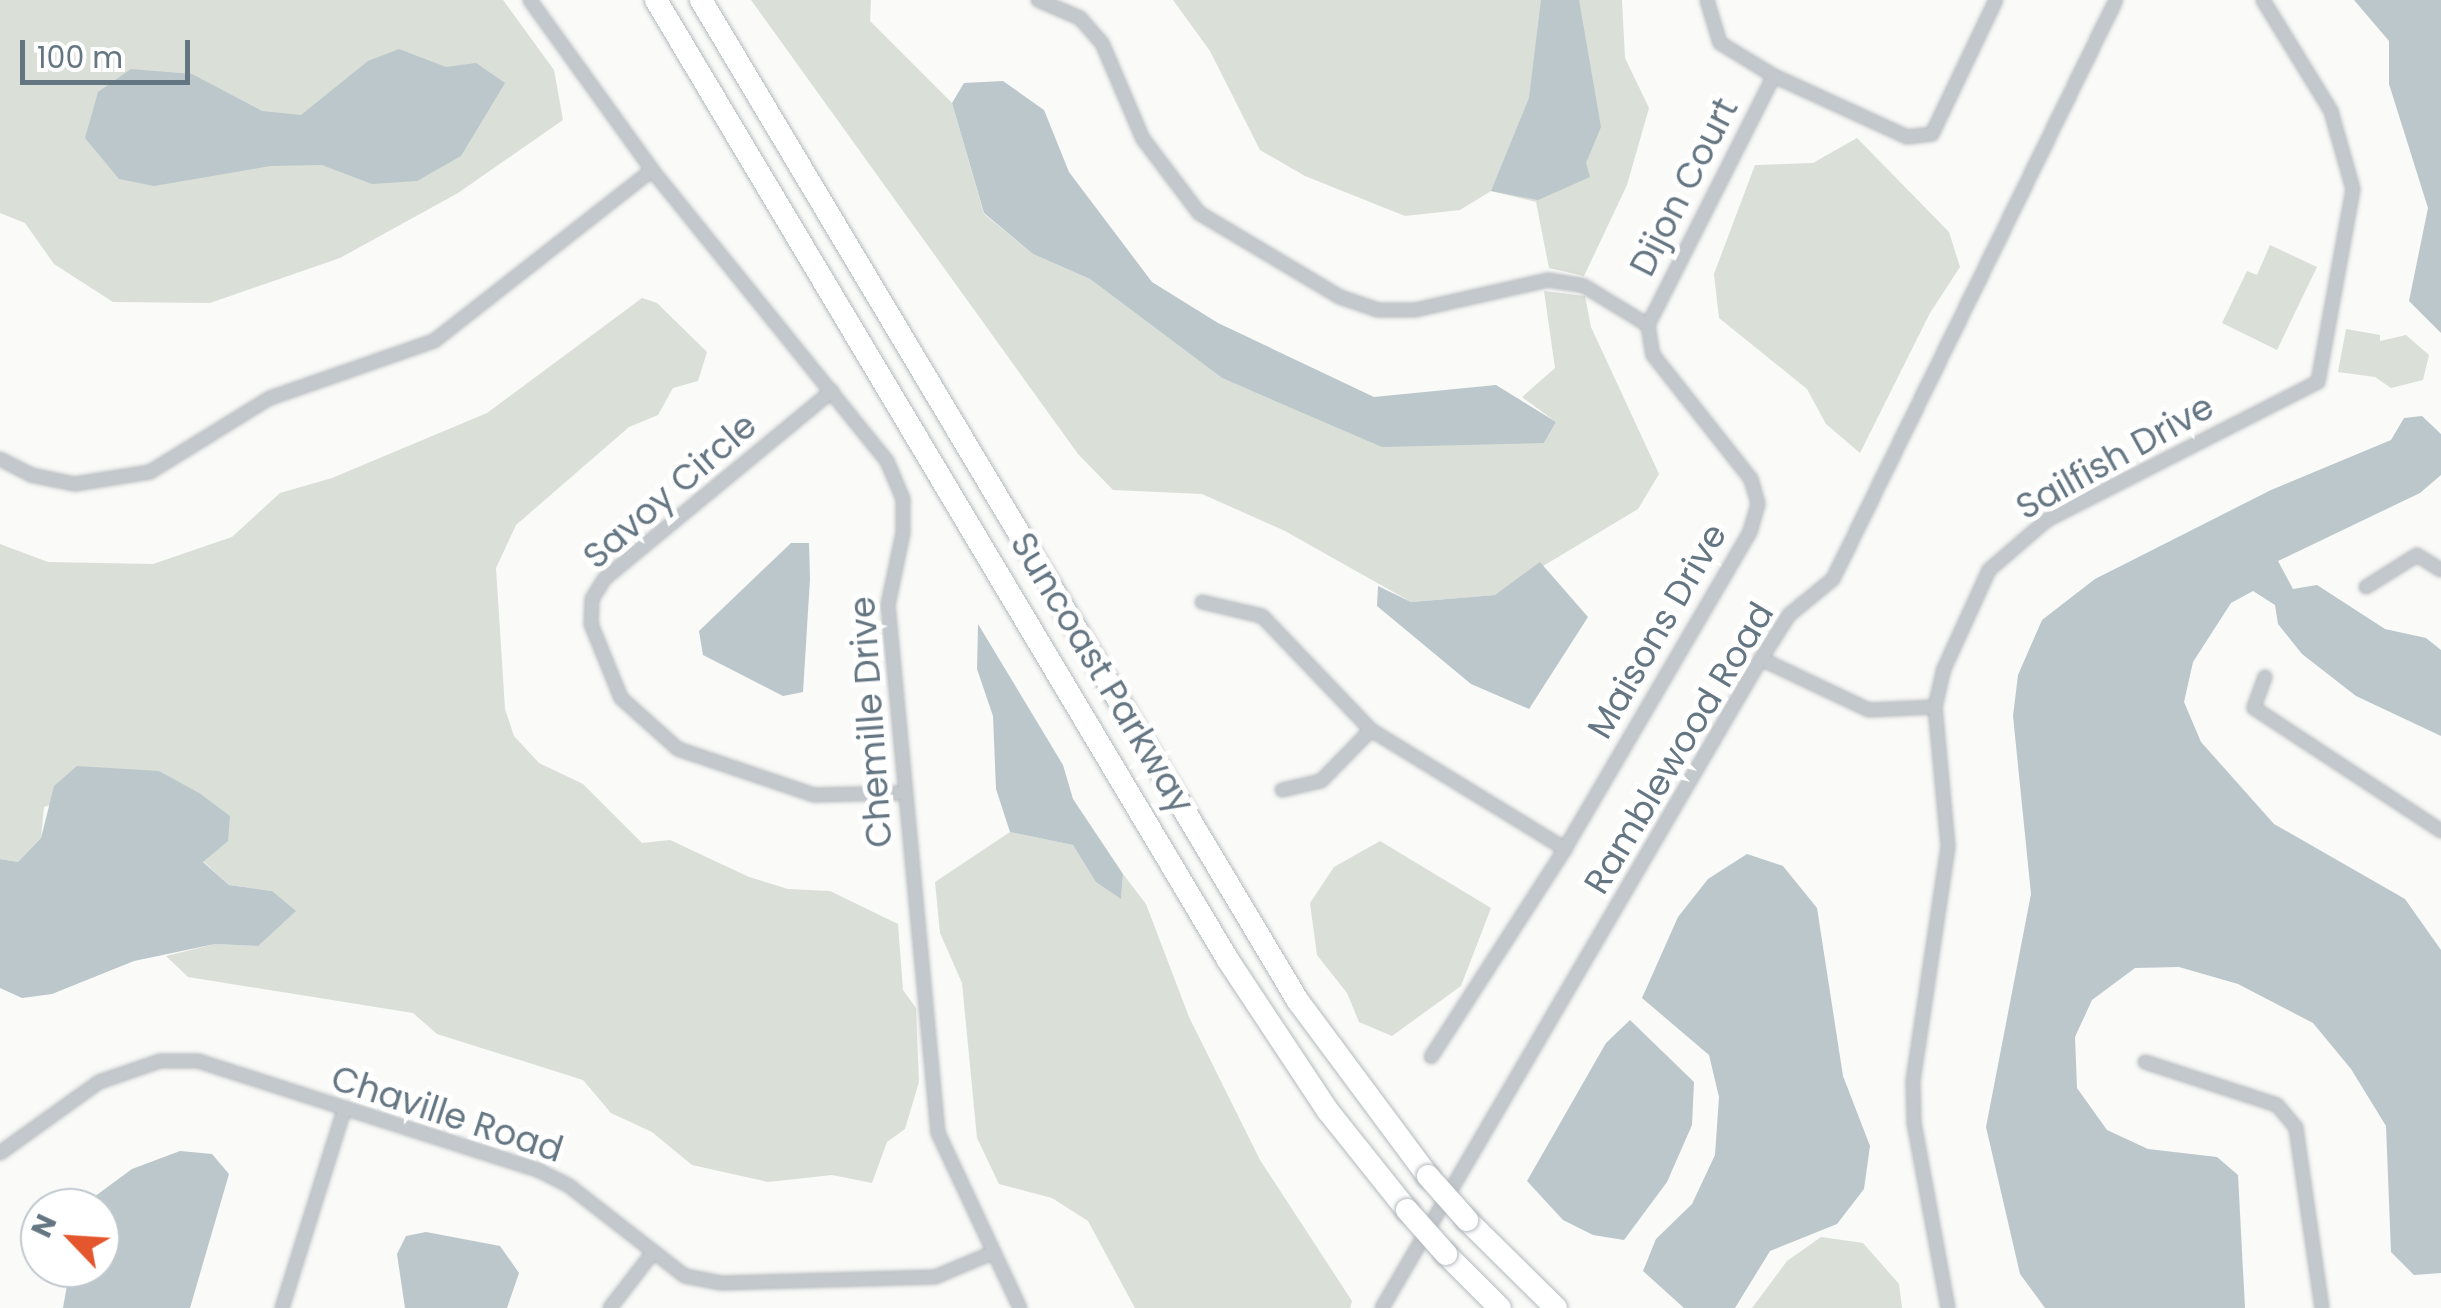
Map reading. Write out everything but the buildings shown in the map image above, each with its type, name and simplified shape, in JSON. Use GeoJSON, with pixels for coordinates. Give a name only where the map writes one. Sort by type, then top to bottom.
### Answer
{"type":"FeatureCollection","features":[{"type":"Feature","properties":{"kind":"highway","name":"Suncoast Parkway"},"geometry":{"type":"LineString","coordinates":[[656,0],[1238,976],[1328,1111],[1407,1210],[1500,1308]]}},
{"type":"Feature","properties":{"kind":"highway","name":"Suncoast Parkway"},"geometry":{"type":"LineString","coordinates":[[700,0],[1298,1001],[1428,1176],[1556,1308]]}},
{"type":"Feature","properties":{"kind":"street","name":"Chemille Drive"},"geometry":{"type":"LineString","coordinates":[[530,0],[652,170],[887,461],[903,499],[904,532],[888,605],[938,1132],[1020,1308]]}},
{"type":"Feature","properties":{"kind":"street"},"geometry":{"type":"LineString","coordinates":[[1038,0],[1080,18],[1102,44],[1144,139],[1199,212],[1340,297],[1378,310],[1415,310],[1548,280],[1584,286],[1648,325]]}},
{"type":"Feature","properties":{"kind":"street"},"geometry":{"type":"LineString","coordinates":[[1707,0],[1720,43],[1774,76],[1908,137],[1932,134],[1996,0]]}},
{"type":"Feature","properties":{"kind":"street","name":"Ramblewood Road"},"geometry":{"type":"LineString","coordinates":[[1382,1308],[1761,660],[1789,615],[1833,580],[2116,0]]}},
{"type":"Feature","properties":{"kind":"street","name":"Sailfish Drive"},"geometry":{"type":"LineString","coordinates":[[1948,1308],[1914,1122],[1913,1081],[1948,846],[1935,708],[1943,671],[1989,570],[2047,520],[2318,382],[2353,189],[2331,111],[2263,0]]}},
{"type":"Feature","properties":{"kind":"street","name":"Dijon Court"},"geometry":{"type":"LineString","coordinates":[[1648,325],[1774,76]]}},
{"type":"Feature","properties":{"kind":"street"},"geometry":{"type":"LineString","coordinates":[[0,459],[31,475],[75,484],[150,472],[270,398],[434,341],[652,170]]}},
{"type":"Feature","properties":{"kind":"street","name":"Maisons Drive"},"geometry":{"type":"LineString","coordinates":[[1431,1057],[1565,849],[1750,532],[1758,504],[1751,479],[1653,355],[1648,325]]}},
{"type":"Feature","properties":{"kind":"street","name":"Savoy Circle"},"geometry":{"type":"LineString","coordinates":[[832,392],[605,578],[592,600],[591,624],[621,698],[678,749],[814,795],[906,793]]}},
{"type":"Feature","properties":{"kind":"street"},"geometry":{"type":"LineString","coordinates":[[2366,587],[2417,555],[2441,570]]}},
{"type":"Feature","properties":{"kind":"street"},"geometry":{"type":"LineString","coordinates":[[1202,602],[1262,616],[1371,730],[1565,849]]}},
{"type":"Feature","properties":{"kind":"street"},"geometry":{"type":"LineString","coordinates":[[1761,660],[1869,710],[1935,708]]}},
{"type":"Feature","properties":{"kind":"street"},"geometry":{"type":"LineString","coordinates":[[2265,677],[2254,708],[2441,831]]}},
{"type":"Feature","properties":{"kind":"street"},"geometry":{"type":"LineString","coordinates":[[1282,790],[1321,781],[1371,730]]}},
{"type":"Feature","properties":{"kind":"street","name":"Chaville Road"},"geometry":{"type":"LineString","coordinates":[[0,1153],[98,1082],[160,1061],[198,1062],[343,1112],[538,1170],[568,1186],[651,1255],[685,1276],[722,1283],[936,1276],[992,1253]]}},
{"type":"Feature","properties":{"kind":"street"},"geometry":{"type":"LineString","coordinates":[[2144,1062],[2277,1105],[2296,1128],[2322,1308]]}},
{"type":"Feature","properties":{"kind":"street"},"geometry":{"type":"LineString","coordinates":[[282,1308],[343,1112]]}},
{"type":"Feature","properties":{"kind":"street"},"geometry":{"type":"LineString","coordinates":[[610,1308],[651,1255]]}},
{"type":"Feature","properties":{"kind":"shaded area"},"geometry":{"type":"Polygon","coordinates":[[[0,0],[503,0],[554,70],[563,120],[458,193],[340,258],[210,303],[113,302],[54,264],[25,223],[0,213],[0,0]]]}},
{"type":"Feature","properties":{"kind":"shaded area"},"geometry":{"type":"Polygon","coordinates":[[[751,0],[871,0],[870,21],[952,103],[984,214],[1033,254],[1090,279],[1222,378],[1302,411],[1544,443],[1556,422],[1522,397],[1555,368],[1544,291],[1585,296],[1591,327],[1659,474],[1638,509],[1495,595],[1411,602],[1285,531],[1202,494],[1113,490],[1078,454],[751,0]]]}},
{"type":"Feature","properties":{"kind":"shaded area"},"geometry":{"type":"Polygon","coordinates":[[[1173,0],[1622,0],[1625,58],[1649,108],[1627,185],[1584,276],[1549,268],[1536,202],[1491,191],[1460,210],[1405,216],[1305,176],[1260,150],[1210,51],[1173,0]]]}},
{"type":"Feature","properties":{"kind":"shaded area"},"geometry":{"type":"Polygon","coordinates":[[[1541,0],[1579,0],[1601,127],[1586,163],[1590,177],[1538,200],[1491,191],[1529,98],[1541,0]]]}},
{"type":"Feature","properties":{"kind":"shaded area"},"geometry":{"type":"Polygon","coordinates":[[[2354,0],[2441,0],[2441,333],[2409,301],[2428,208],[2389,84],[2389,41],[2354,0]]]}},
{"type":"Feature","properties":{"kind":"shaded area"},"geometry":{"type":"Polygon","coordinates":[[[399,49],[446,67],[476,63],[505,83],[461,156],[417,181],[372,184],[322,165],[270,166],[154,186],[119,179],[85,138],[98,92],[131,69],[192,74],[262,111],[301,115],[368,61],[399,49]]]}},
{"type":"Feature","properties":{"kind":"shaded area"},"geometry":{"type":"Polygon","coordinates":[[[1003,81],[1044,110],[1069,172],[1152,282],[1218,323],[1374,397],[1496,385],[1556,422],[1544,443],[1382,447],[1222,378],[1090,279],[1033,254],[984,213],[952,103],[964,83],[1003,81]]]}},
{"type":"Feature","properties":{"kind":"shaded area"},"geometry":{"type":"Polygon","coordinates":[[[1857,138],[1949,232],[1960,267],[1930,313],[1860,453],[1826,424],[1807,389],[1719,318],[1714,274],[1755,165],[1813,163],[1857,138]]]}},
{"type":"Feature","properties":{"kind":"shaded area"},"geometry":{"type":"Polygon","coordinates":[[[2270,245],[2317,267],[2277,350],[2222,323],[2247,271],[2257,275],[2270,245]]]}},
{"type":"Feature","properties":{"kind":"shaded area"},"geometry":{"type":"Polygon","coordinates":[[[642,298],[657,303],[707,352],[698,381],[673,388],[658,415],[629,427],[516,525],[496,568],[505,709],[514,736],[539,763],[583,784],[642,843],[670,840],[749,877],[788,889],[830,891],[898,924],[903,990],[916,1008],[919,1082],[905,1129],[887,1142],[872,1183],[832,1175],[768,1182],[692,1165],[652,1132],[611,1113],[583,1080],[437,1034],[413,1013],[188,977],[166,956],[215,944],[258,946],[272,891],[229,885],[203,861],[229,816],[159,771],[44,807],[41,838],[18,862],[0,859],[0,544],[48,562],[153,564],[232,537],[280,493],[332,478],[487,413],[642,298]]]}},
{"type":"Feature","properties":{"kind":"shaded area"},"geometry":{"type":"Polygon","coordinates":[[[2346,329],[2380,335],[2380,341],[2406,335],[2429,355],[2423,380],[2391,388],[2375,377],[2338,372],[2346,329]]]}},
{"type":"Feature","properties":{"kind":"shaded area"},"geometry":{"type":"Polygon","coordinates":[[[2422,416],[2441,434],[2441,475],[2420,493],[2278,561],[2293,589],[2317,585],[2385,629],[2426,638],[2441,650],[2441,736],[2356,696],[2302,654],[2278,624],[2275,605],[2253,591],[2231,603],[2193,662],[2184,702],[2201,742],[2274,824],[2405,899],[2441,950],[2441,1273],[2414,1275],[2391,1252],[2386,1126],[2351,1069],[2313,1023],[2238,984],[2179,967],[2135,968],[2092,1000],[2075,1037],[2077,1088],[2107,1130],[2148,1149],[2217,1157],[2238,1175],[2245,1308],[2045,1308],[2020,1274],[1986,1127],[2031,894],[2013,716],[2018,675],[2042,620],[2095,579],[2271,490],[2391,440],[2404,418],[2422,416]]]}},
{"type":"Feature","properties":{"kind":"shaded area"},"geometry":{"type":"Polygon","coordinates":[[[791,543],[809,543],[810,579],[803,692],[783,696],[703,655],[699,631],[791,543]]]}},
{"type":"Feature","properties":{"kind":"shaded area"},"geometry":{"type":"Polygon","coordinates":[[[1540,562],[1588,617],[1529,709],[1471,684],[1377,606],[1378,586],[1411,602],[1495,595],[1540,562]]]}},
{"type":"Feature","properties":{"kind":"shaded area"},"geometry":{"type":"Polygon","coordinates":[[[978,624],[1063,765],[1073,799],[1123,874],[1121,899],[1096,882],[1073,845],[1010,832],[996,789],[993,716],[977,669],[978,624]]]}},
{"type":"Feature","properties":{"kind":"shaded area"},"geometry":{"type":"Polygon","coordinates":[[[77,766],[159,771],[199,793],[230,816],[228,841],[203,862],[229,885],[272,891],[296,911],[258,946],[215,944],[134,961],[52,994],[22,998],[0,988],[0,859],[18,862],[41,838],[54,786],[77,766]]]}},
{"type":"Feature","properties":{"kind":"shaded area"},"geometry":{"type":"Polygon","coordinates":[[[1010,832],[1073,845],[1096,881],[1121,898],[1123,874],[1146,904],[1189,1017],[1260,1160],[1352,1301],[1350,1308],[1135,1308],[1088,1221],[1052,1198],[999,1184],[977,1138],[962,983],[940,933],[935,882],[1010,832]]]}},
{"type":"Feature","properties":{"kind":"shaded area"},"geometry":{"type":"Polygon","coordinates":[[[1380,841],[1491,908],[1461,986],[1392,1036],[1359,1022],[1347,993],[1317,955],[1310,903],[1334,867],[1380,841]]]}},
{"type":"Feature","properties":{"kind":"shaded area"},"geometry":{"type":"Polygon","coordinates":[[[1747,854],[1783,866],[1817,908],[1843,1076],[1870,1146],[1864,1189],[1837,1224],[1770,1251],[1735,1308],[1684,1308],[1643,1271],[1656,1239],[1692,1204],[1715,1155],[1719,1097],[1709,1055],[1642,998],[1678,917],[1708,879],[1747,854]]]}},
{"type":"Feature","properties":{"kind":"shaded area"},"geometry":{"type":"Polygon","coordinates":[[[1630,1020],[1694,1082],[1692,1125],[1667,1182],[1624,1240],[1593,1235],[1563,1220],[1527,1181],[1606,1043],[1630,1020]]]}},
{"type":"Feature","properties":{"kind":"shaded area"},"geometry":{"type":"Polygon","coordinates":[[[180,1151],[212,1154],[229,1174],[190,1308],[63,1308],[66,1288],[120,1288],[120,1188],[106,1188],[132,1169],[180,1151]]]}},
{"type":"Feature","properties":{"kind":"shaded area"},"geometry":{"type":"Polygon","coordinates":[[[426,1232],[500,1246],[519,1273],[507,1308],[405,1308],[397,1254],[406,1236],[426,1232]]]}},
{"type":"Feature","properties":{"kind":"shaded area"},"geometry":{"type":"Polygon","coordinates":[[[1821,1237],[1863,1243],[1899,1284],[1902,1308],[1752,1308],[1787,1261],[1821,1237]]]}}]}
